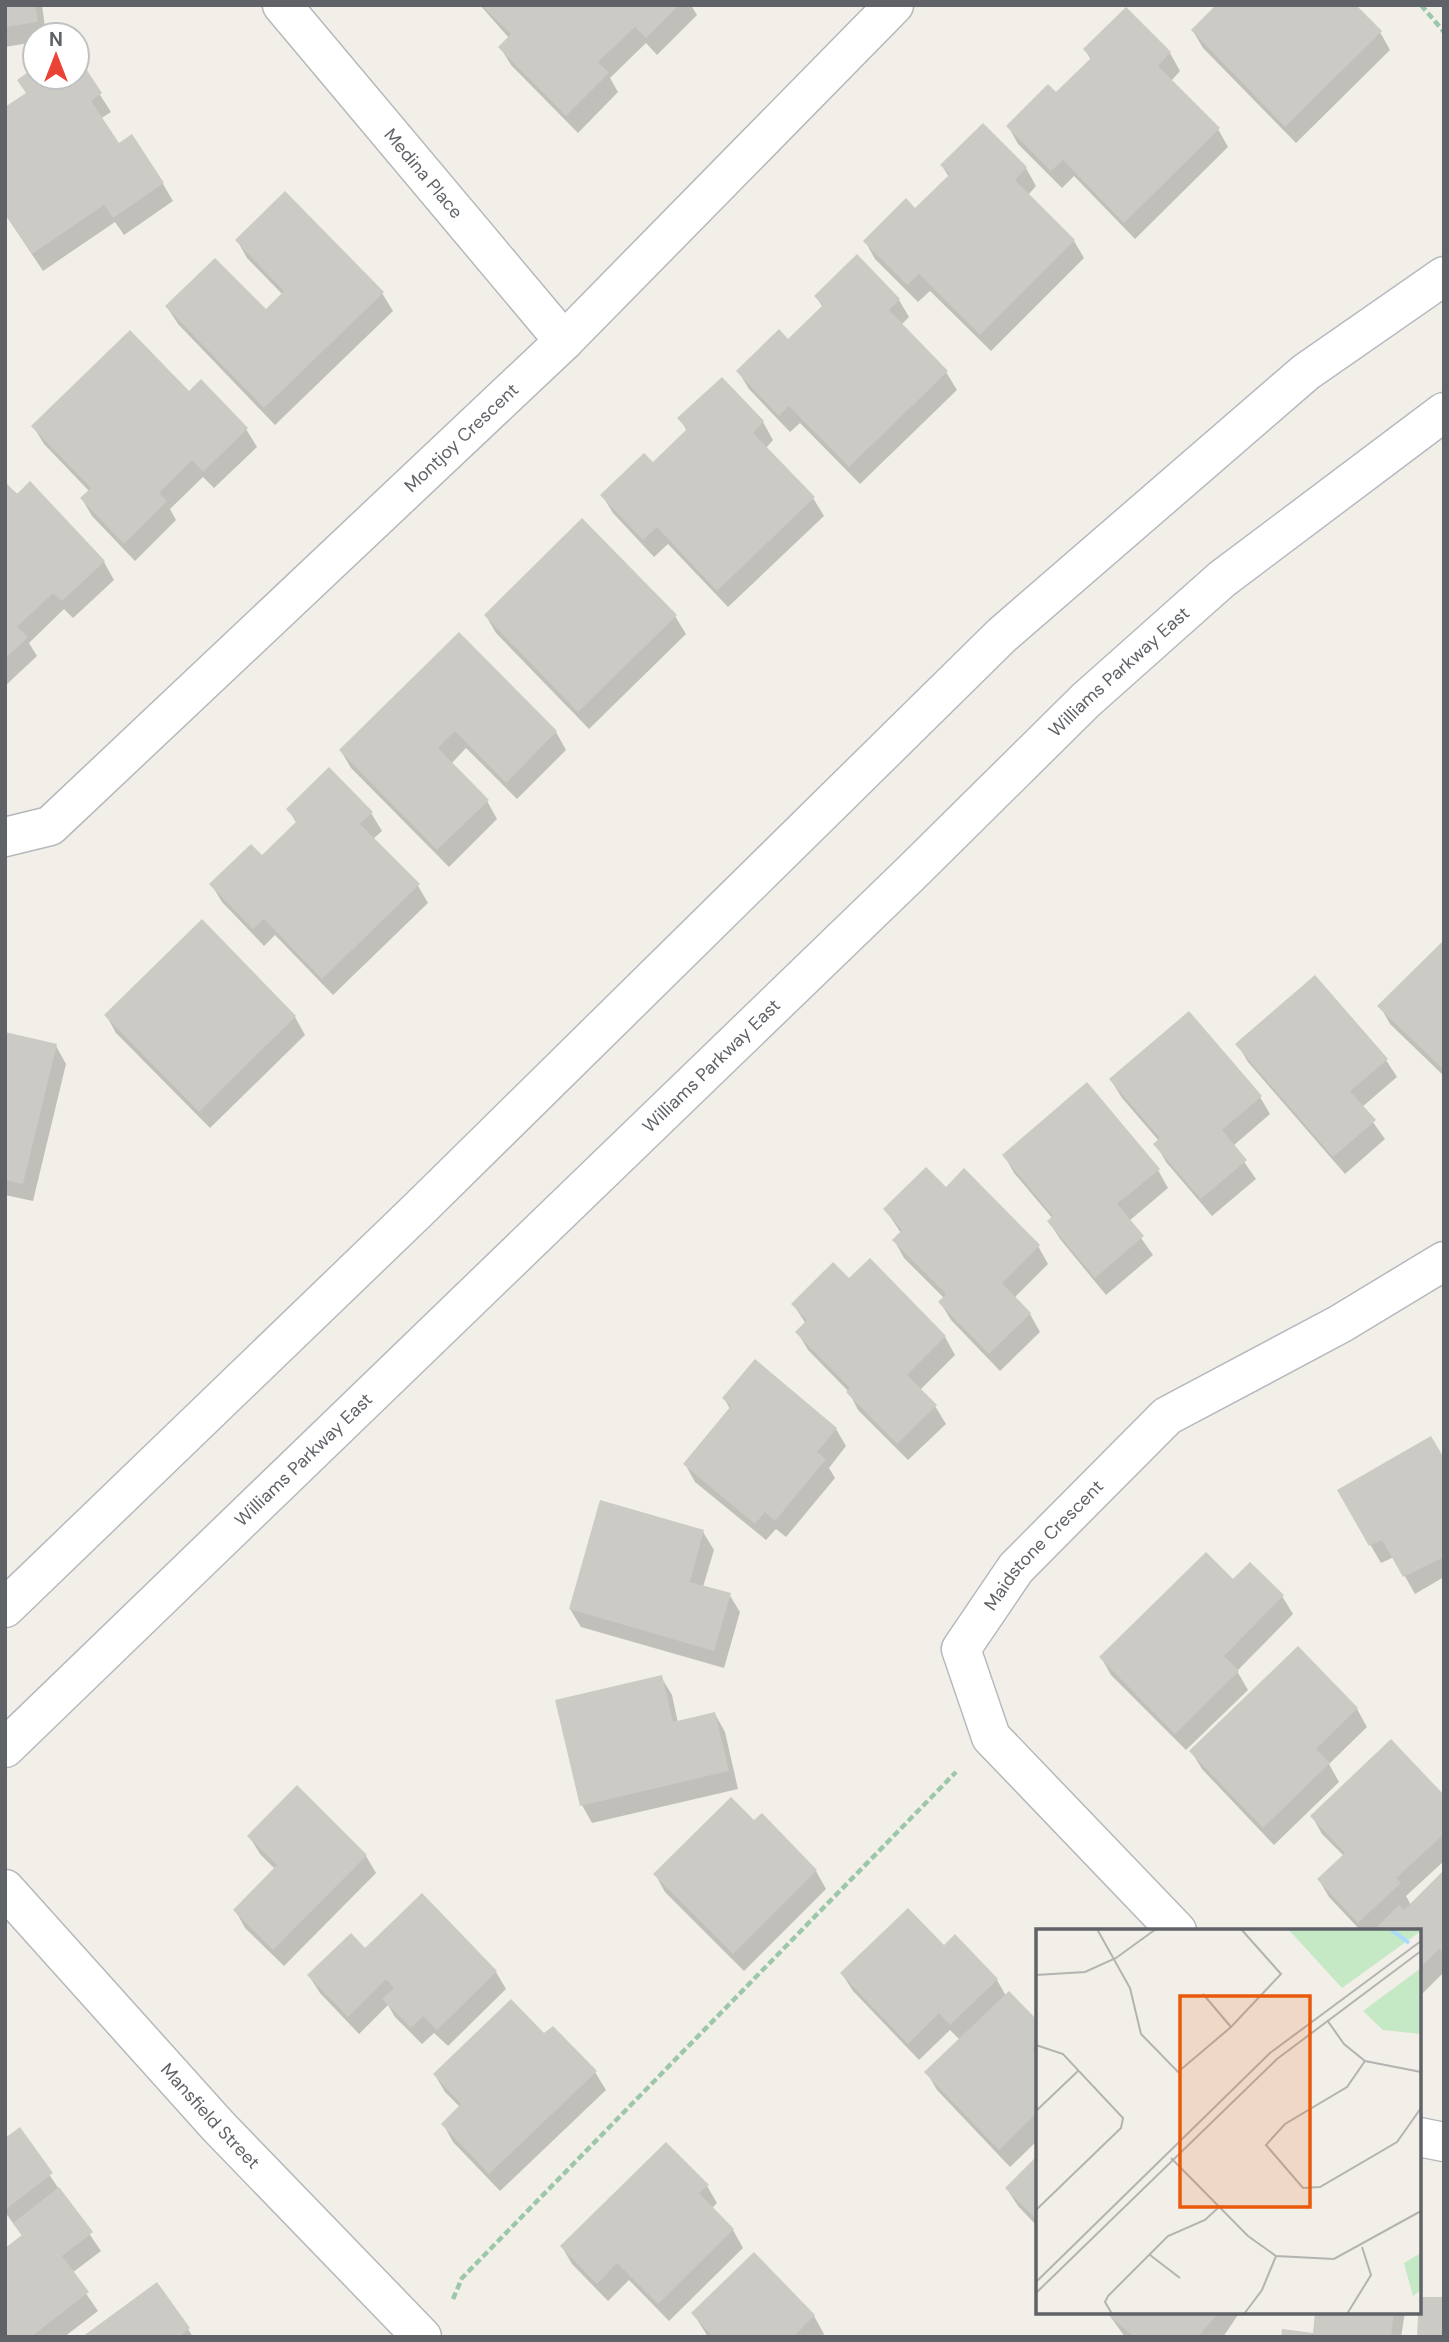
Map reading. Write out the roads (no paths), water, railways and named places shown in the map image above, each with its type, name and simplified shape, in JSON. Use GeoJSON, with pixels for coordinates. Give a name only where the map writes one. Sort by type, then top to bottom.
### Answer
{"type":"FeatureCollection","features":[{"type":"Feature","properties":{"kind":"main road","name":"Medina Place"},"geometry":{"type":"LineString","coordinates":[[282,5],[564,341]]}},
{"type":"Feature","properties":{"kind":"main road","name":"Montjoy Crescent"},"geometry":{"type":"LineString","coordinates":[[5,837],[50,825],[564,341],[894,5]]}},
{"type":"Feature","properties":{"kind":"main road"},"geometry":{"type":"LineString","coordinates":[[5,1608],[417,1211],[1002,635],[1306,372],[1444,276]]}},
{"type":"Feature","properties":{"kind":"main road","name":"Williams Parkway East"},"geometry":{"type":"LineString","coordinates":[[5,1748],[909,875],[1086,700],[1222,579],[1444,412]]}},
{"type":"Feature","properties":{"kind":"main road","name":"Maidstone Crescent"},"geometry":{"type":"LineString","coordinates":[[1175,1929],[991,1737],[961,1649],[1016,1568],[1167,1416],[1340,1324],[1444,1261]]}},
{"type":"Feature","properties":{"kind":"main road","name":"Mansfield Street"},"geometry":{"type":"LineString","coordinates":[[5,1889],[218,2126],[422,2337]]}},
{"type":"Feature","properties":{"kind":"main road"},"geometry":{"type":"LineString","coordinates":[[1421,2137],[1444,2142]]}}]}
